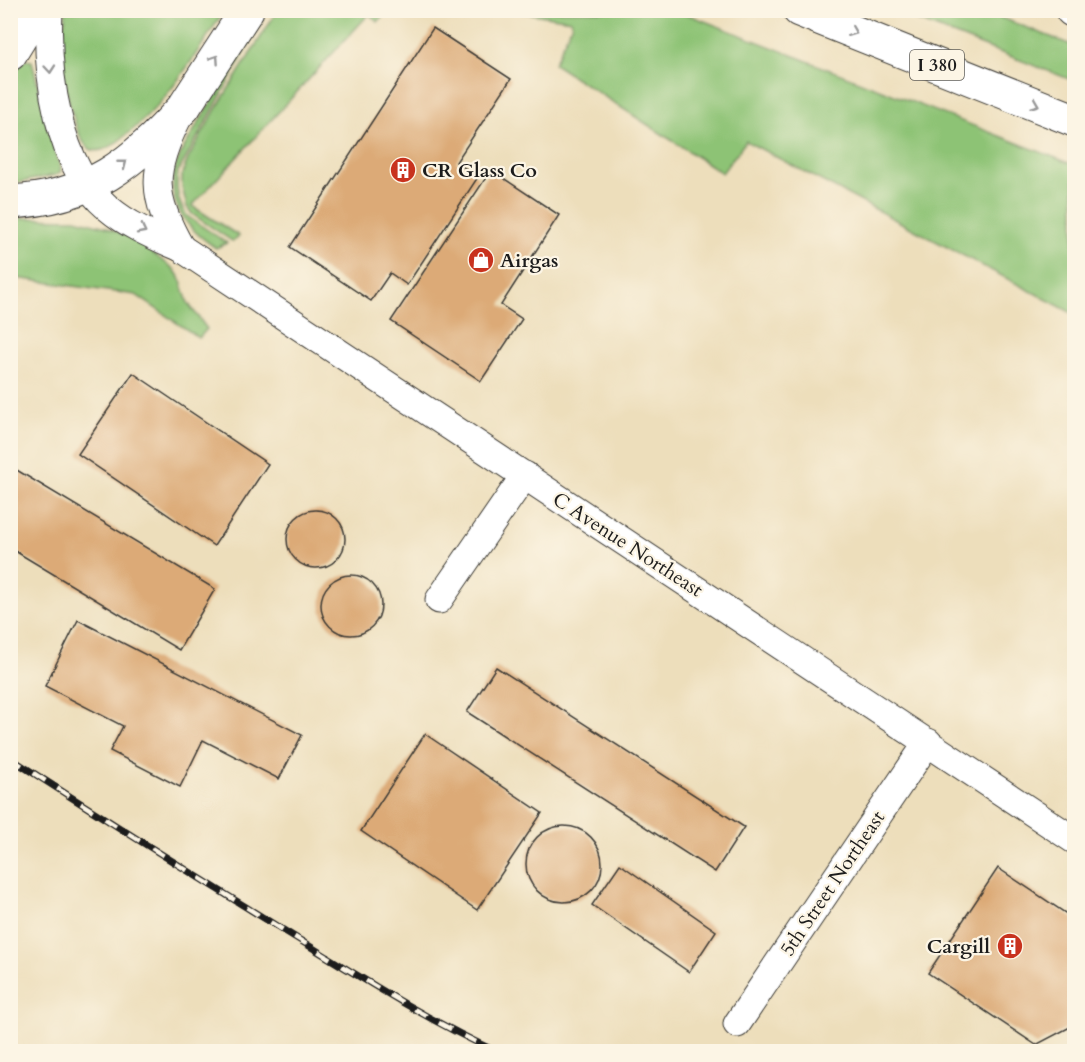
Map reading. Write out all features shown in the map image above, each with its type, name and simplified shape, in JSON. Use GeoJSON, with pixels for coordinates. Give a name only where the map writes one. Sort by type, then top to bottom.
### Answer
{"type":"FeatureCollection","features":[{"type":"Feature","properties":{"kind":"main road"},"geometry":{"type":"LineString","coordinates":[[10,54],[37,10]]}},
{"type":"Feature","properties":{"kind":"main road"},"geometry":{"type":"LineString","coordinates":[[10,202],[57,197],[88,186],[126,162],[164,129],[184,107],[247,10]]}},
{"type":"Feature","properties":{"kind":"main road","name":"I 380"},"geometry":{"type":"LineString","coordinates":[[799,10],[1074,120]]}},
{"type":"Feature","properties":{"kind":"street","name":"C Avenue Northeast"},"geometry":{"type":"LineString","coordinates":[[49,10],[50,75],[56,106],[73,157],[96,197],[120,217],[181,248],[1074,840]]}},
{"type":"Feature","properties":{"kind":"street"},"geometry":{"type":"LineString","coordinates":[[181,248],[164,213],[157,179],[168,137],[184,107]]}},
{"type":"Feature","properties":{"kind":"street"},"geometry":{"type":"LineString","coordinates":[[440,600],[525,476]]}},
{"type":"Feature","properties":{"kind":"street","name":"5th Street Northeast"},"geometry":{"type":"LineString","coordinates":[[736,1024],[928,742]]}},
{"type":"Feature","properties":{"kind":"path"},"geometry":{"type":"LineString","coordinates":[[1070,906],[1074,900]]}},
{"type":"Feature","properties":{"kind":"green space"},"geometry":{"type":"Polygon","coordinates":[[[66,11],[224,11],[178,80],[152,112],[115,144],[96,151],[88,148],[80,137],[67,92],[63,52],[66,11]]]}},
{"type":"Feature","properties":{"kind":"green space"},"geometry":{"type":"Polygon","coordinates":[[[277,11],[387,11],[378,22],[369,14],[192,206],[239,236],[232,241],[192,214],[187,207],[182,187],[182,174],[216,109],[277,11]]]}},
{"type":"Feature","properties":{"kind":"green space"},"geometry":{"type":"Polygon","coordinates":[[[513,11],[679,11],[1074,165],[1074,314],[746,141],[722,173],[554,64],[572,24],[571,20],[513,11]]]}},
{"type":"Feature","properties":{"kind":"green space"},"geometry":{"type":"Polygon","coordinates":[[[893,11],[984,11],[1074,46],[1074,81],[893,11]]]}},
{"type":"Feature","properties":{"kind":"green space"},"geometry":{"type":"Polygon","coordinates":[[[264,18],[178,172],[178,195],[187,216],[227,243],[216,248],[189,226],[177,207],[173,185],[174,173],[186,144],[264,18]]]}},
{"type":"Feature","properties":{"kind":"green space"},"geometry":{"type":"Polygon","coordinates":[[[25,60],[32,61],[48,129],[61,169],[56,175],[11,184],[11,76],[25,60]]]}},
{"type":"Feature","properties":{"kind":"green space"},"geometry":{"type":"Polygon","coordinates":[[[10,218],[76,219],[106,227],[130,237],[174,269],[180,278],[188,303],[207,329],[199,338],[136,295],[16,278],[11,280],[10,218]]]}},
{"type":"Feature","properties":{"kind":"building","name":"CR Glass Co"},"geometry":{"type":"Polygon","coordinates":[[[433,28],[511,79],[456,162],[478,177],[407,285],[390,273],[371,301],[290,247],[433,28]]]}},
{"type":"Feature","properties":{"kind":"building","name":"Airgas"},"geometry":{"type":"Polygon","coordinates":[[[491,170],[559,215],[501,305],[522,319],[481,381],[391,321],[491,170]]]}},
{"type":"Feature","properties":{"kind":"building"},"geometry":{"type":"Polygon","coordinates":[[[133,373],[268,464],[214,546],[78,454],[133,373]]]}},
{"type":"Feature","properties":{"kind":"building"},"geometry":{"type":"Polygon","coordinates":[[[10,466],[215,589],[179,650],[10,548],[10,466]]]}},
{"type":"Feature","properties":{"kind":"building"},"geometry":{"type":"Polygon","coordinates":[[[310,510],[322,510],[332,514],[341,523],[345,545],[337,560],[322,568],[310,568],[300,564],[291,555],[287,545],[287,533],[291,523],[300,514],[310,510]]]}},
{"type":"Feature","properties":{"kind":"building"},"geometry":{"type":"Polygon","coordinates":[[[351,575],[372,584],[381,605],[372,626],[351,635],[330,626],[321,605],[330,584],[351,575]]]}},
{"type":"Feature","properties":{"kind":"building"},"geometry":{"type":"Polygon","coordinates":[[[78,620],[302,735],[279,779],[203,740],[180,787],[110,751],[123,726],[45,686],[78,620]]]}},
{"type":"Feature","properties":{"kind":"building"},"geometry":{"type":"Polygon","coordinates":[[[496,667],[744,827],[715,872],[467,712],[496,667]]]}},
{"type":"Feature","properties":{"kind":"building"},"geometry":{"type":"Polygon","coordinates":[[[425,734],[542,813],[477,910],[361,831],[425,734]]]}},
{"type":"Feature","properties":{"kind":"building"},"geometry":{"type":"Polygon","coordinates":[[[557,826],[571,826],[585,832],[596,843],[602,857],[599,879],[591,891],[571,902],[557,902],[543,896],[532,885],[526,871],[526,857],[532,843],[543,832],[557,826]]]}},
{"type":"Feature","properties":{"kind":"building"},"geometry":{"type":"Polygon","coordinates":[[[620,864],[716,931],[689,972],[592,905],[620,864]]]}},
{"type":"Feature","properties":{"kind":"building","name":"Cargill"},"geometry":{"type":"Polygon","coordinates":[[[998,868],[1074,919],[1074,1025],[1036,1045],[928,973],[998,868]]]}},
{"type":"Feature","properties":{"kind":"railway"},"geometry":{"type":"LineString","coordinates":[[10,758],[360,977],[441,1024],[497,1052]]}},
{"type":"Feature","properties":{"kind":"place","name":"CR Glass Co"},"geometry":{"type":"Point","coordinates":[403,170]}},
{"type":"Feature","properties":{"kind":"place","name":"Airgas"},"geometry":{"type":"Point","coordinates":[481,260]}},
{"type":"Feature","properties":{"kind":"place","name":"Cargill"},"geometry":{"type":"Point","coordinates":[1010,946]}}]}
